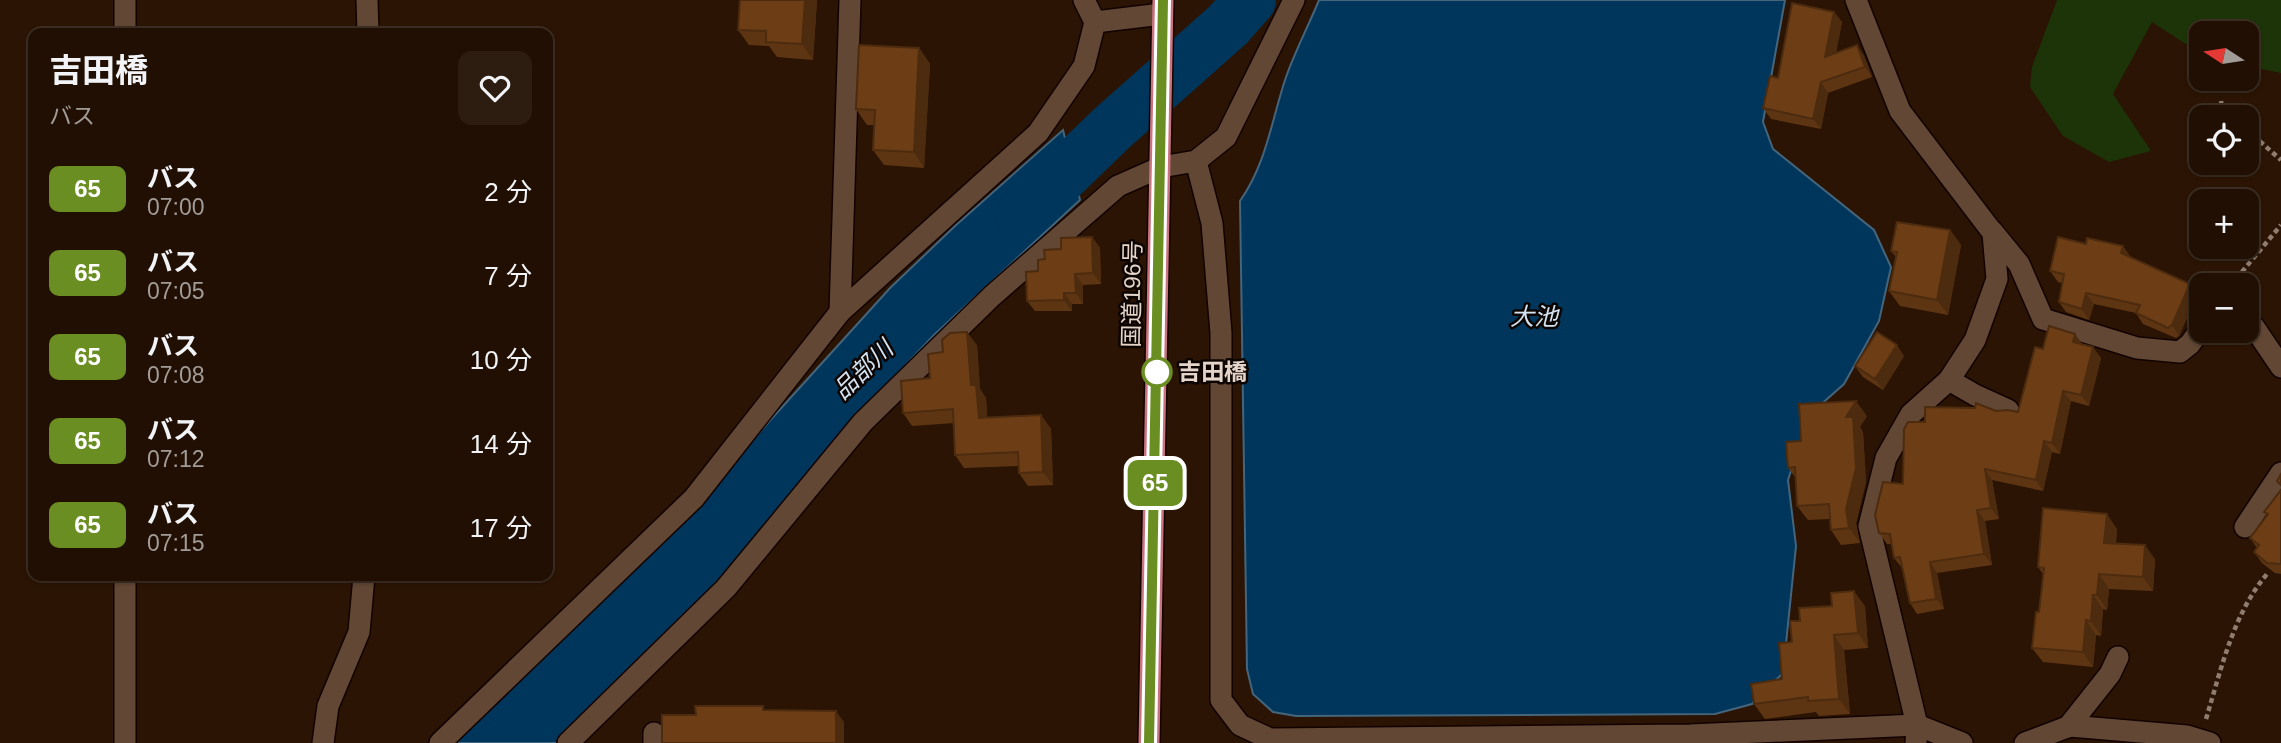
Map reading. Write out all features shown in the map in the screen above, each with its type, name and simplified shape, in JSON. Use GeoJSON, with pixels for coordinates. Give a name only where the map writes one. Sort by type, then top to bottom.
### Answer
{"type":"FeatureCollection","features":[{"type":"Feature","properties":{"kind":"highway","name":"国道196号"},"geometry":{"type":"LineString","coordinates":[[1149,743],[1162,5]]}},
{"type":"Feature","properties":{"kind":"street"},"geometry":{"type":"LineString","coordinates":[[125,0],[125,28]]}},
{"type":"Feature","properties":{"kind":"street"},"geometry":{"type":"LineString","coordinates":[[367,0],[368,28]]}},
{"type":"Feature","properties":{"kind":"street"},"geometry":{"type":"LineString","coordinates":[[839,312],[850,0]]}},
{"type":"Feature","properties":{"kind":"street"},"geometry":{"type":"LineString","coordinates":[[439,743],[694,498],[839,312],[1038,134],[1084,66],[1095,22],[1084,0]]}},
{"type":"Feature","properties":{"kind":"street"},"geometry":{"type":"LineString","coordinates":[[568,743],[726,588],[863,422],[992,296],[1118,186],[1161,167],[1196,161],[1226,137],[1294,0]]}},
{"type":"Feature","properties":{"kind":"street"},"geometry":{"type":"LineString","coordinates":[[1856,0],[1900,111],[2019,264],[2043,319],[2137,348],[2180,352],[2191,343]]}},
{"type":"Feature","properties":{"kind":"street"},"geometry":{"type":"LineString","coordinates":[[1095,22],[1162,5]]}},
{"type":"Feature","properties":{"kind":"street"},"geometry":{"type":"LineString","coordinates":[[1196,161],[1212,223],[1221,333],[1221,700],[1240,725],[1270,739],[1690,735],[1842,728],[1916,734],[1962,743]]}},
{"type":"Feature","properties":{"kind":"street"},"geometry":{"type":"LineString","coordinates":[[1916,734],[1869,526],[1886,458],[1911,414],[1950,380],[1975,340],[1997,279],[1993,233],[1976,210]]}},
{"type":"Feature","properties":{"kind":"street"},"geometry":{"type":"LineString","coordinates":[[2259,333],[2281,368]]}},
{"type":"Feature","properties":{"kind":"street"},"geometry":{"type":"LineString","coordinates":[[1950,380],[2008,410]]}},
{"type":"Feature","properties":{"kind":"street"},"geometry":{"type":"LineString","coordinates":[[2245,527],[2281,473]]}},
{"type":"Feature","properties":{"kind":"street"},"geometry":{"type":"LineString","coordinates":[[125,581],[125,743]]}},
{"type":"Feature","properties":{"kind":"street"},"geometry":{"type":"LineString","coordinates":[[323,743],[328,706],[359,632],[364,581]]}},
{"type":"Feature","properties":{"kind":"street"},"geometry":{"type":"LineString","coordinates":[[2068,727],[2110,674],[2118,657]]}},
{"type":"Feature","properties":{"kind":"street"},"geometry":{"type":"LineString","coordinates":[[2025,743],[2068,727],[2187,736],[2205,741]]}},
{"type":"Feature","properties":{"kind":"street"},"geometry":{"type":"LineString","coordinates":[[1824,743],[1842,728]]}},
{"type":"Feature","properties":{"kind":"path"},"geometry":{"type":"LineString","coordinates":[[2221,101],[2222,105]]}},
{"type":"Feature","properties":{"kind":"path"},"geometry":{"type":"LineString","coordinates":[[2259,141],[2281,160]]}},
{"type":"Feature","properties":{"kind":"path"},"geometry":{"type":"LineString","coordinates":[[2241,273],[2281,225]]}},
{"type":"Feature","properties":{"kind":"path"},"geometry":{"type":"LineString","coordinates":[[2205,741],[2225,655],[2253,591],[2267,575]]}},
{"type":"Feature","properties":{"kind":"green space"},"geometry":{"type":"Polygon","coordinates":[[[2057,0],[2281,0],[2281,73],[2259,68],[2259,21],[2189,21],[2189,46],[2152,22],[2113,94],[2151,151],[2109,162],[2063,136],[2030,87],[2032,67],[2057,0]]]}},
{"type":"Feature","properties":{"kind":"water","name":"大池"},"geometry":{"type":"Polygon","coordinates":[[[1319,0],[1785,0],[1763,122],[1773,149],[1874,230],[1891,267],[1879,321],[1844,384],[1809,415],[1788,480],[1796,546],[1783,673],[1752,704],[1715,714],[1296,716],[1273,712],[1253,694],[1247,669],[1240,201],[1262,158],[1289,70],[1319,0]]]}},
{"type":"Feature","properties":{"kind":"water"},"geometry":{"type":"Polygon","coordinates":[[[1063,130],[1080,200],[934,335],[838,437],[783,508],[708,592],[559,743],[449,743],[710,492],[764,427],[890,288],[1063,130]]]}},
{"type":"Feature","properties":{"kind":"building"},"geometry":{"type":"Polygon","coordinates":[[[740,0],[805,0],[802,44],[766,42],[766,31],[738,30],[740,0]]]}},
{"type":"Feature","properties":{"kind":"building"},"geometry":{"type":"Polygon","coordinates":[[[1792,3],[1834,12],[1825,57],[1857,45],[1865,67],[1821,82],[1813,119],[1763,108],[1770,76],[1778,78],[1792,3]]]}},
{"type":"Feature","properties":{"kind":"building"},"geometry":{"type":"Polygon","coordinates":[[[859,45],[919,48],[914,152],[873,150],[875,110],[856,109],[859,45]]]}},
{"type":"Feature","properties":{"kind":"building"},"geometry":{"type":"Polygon","coordinates":[[[1897,222],[1950,230],[1937,300],[1889,291],[1897,252],[1891,251],[1897,222]]]}},
{"type":"Feature","properties":{"kind":"building"},"geometry":{"type":"Polygon","coordinates":[[[1092,237],[1093,273],[1075,274],[1076,293],[1064,293],[1064,300],[1027,301],[1026,272],[1038,271],[1038,260],[1045,259],[1044,250],[1061,249],[1061,238],[1092,237]]]}},
{"type":"Feature","properties":{"kind":"building"},"geometry":{"type":"Polygon","coordinates":[[[2058,237],[2086,244],[2087,238],[2123,246],[2121,253],[2189,284],[2189,286],[2172,325],[2168,328],[2136,313],[2140,305],[2086,293],[2082,309],[2059,302],[2064,274],[2050,271],[2058,237]]]}},
{"type":"Feature","properties":{"kind":"building"},"geometry":{"type":"Polygon","coordinates":[[[2049,326],[2075,334],[2073,342],[2093,347],[2081,395],[2063,391],[2052,443],[2044,441],[2036,480],[1985,469],[1991,508],[1977,510],[1984,554],[1930,562],[1936,599],[1910,603],[1900,557],[1894,558],[1890,534],[1879,533],[1875,515],[1883,482],[1903,484],[1904,429],[1908,422],[1925,422],[1925,407],[1975,408],[1976,403],[1996,411],[2018,412],[2035,347],[2043,349],[2049,326]]]}},
{"type":"Feature","properties":{"kind":"building"},"geometry":{"type":"Polygon","coordinates":[[[967,332],[971,385],[976,385],[979,418],[1041,415],[1043,472],[1019,473],[1018,452],[955,455],[953,409],[903,413],[901,381],[930,378],[928,354],[943,352],[942,340],[950,333],[967,332]]]}},
{"type":"Feature","properties":{"kind":"building"},"geometry":{"type":"Polygon","coordinates":[[[1877,332],[1897,345],[1875,379],[1855,366],[1877,332]]]}},
{"type":"Feature","properties":{"kind":"building"},"geometry":{"type":"Polygon","coordinates":[[[1856,401],[1846,417],[1853,417],[1856,468],[1846,509],[1849,528],[1831,530],[1829,504],[1797,506],[1795,467],[1788,468],[1786,442],[1801,441],[1799,404],[1856,401]]]}},
{"type":"Feature","properties":{"kind":"building"},"geometry":{"type":"Polygon","coordinates":[[[2281,490],[2281,564],[2267,563],[2254,552],[2259,545],[2250,538],[2268,514],[2264,512],[2281,490]]]}},
{"type":"Feature","properties":{"kind":"building"},"geometry":{"type":"Polygon","coordinates":[[[2043,508],[2107,514],[2104,543],[2145,545],[2143,577],[2099,574],[2097,595],[2093,595],[2091,621],[2086,620],[2083,652],[2032,648],[2044,568],[2038,567],[2043,508]]]}},
{"type":"Feature","properties":{"kind":"building"},"geometry":{"type":"Polygon","coordinates":[[[1854,591],[1858,633],[1834,635],[1839,699],[1808,701],[1808,697],[1754,704],[1751,684],[1782,679],[1779,643],[1792,642],[1790,621],[1800,621],[1799,608],[1832,606],[1831,593],[1854,591]]]}},
{"type":"Feature","properties":{"kind":"building"},"geometry":{"type":"Polygon","coordinates":[[[695,706],[763,706],[763,710],[836,711],[836,743],[662,743],[662,715],[696,715],[695,706]]]}},
{"type":"Feature","properties":{"kind":"waterway","name":"品部川"},"geometry":{"type":"LineString","coordinates":[[1021,216],[1111,129],[1228,25],[1250,0]]}},
{"type":"Feature","properties":{"kind":"bus line","name":"65"},"geometry":{"type":"LineString","coordinates":[[1149,743],[1163,0]]}},
{"type":"Feature","properties":{"kind":"place","name":"吉田橋"},"geometry":{"type":"Point","coordinates":[1157,372]}}]}
